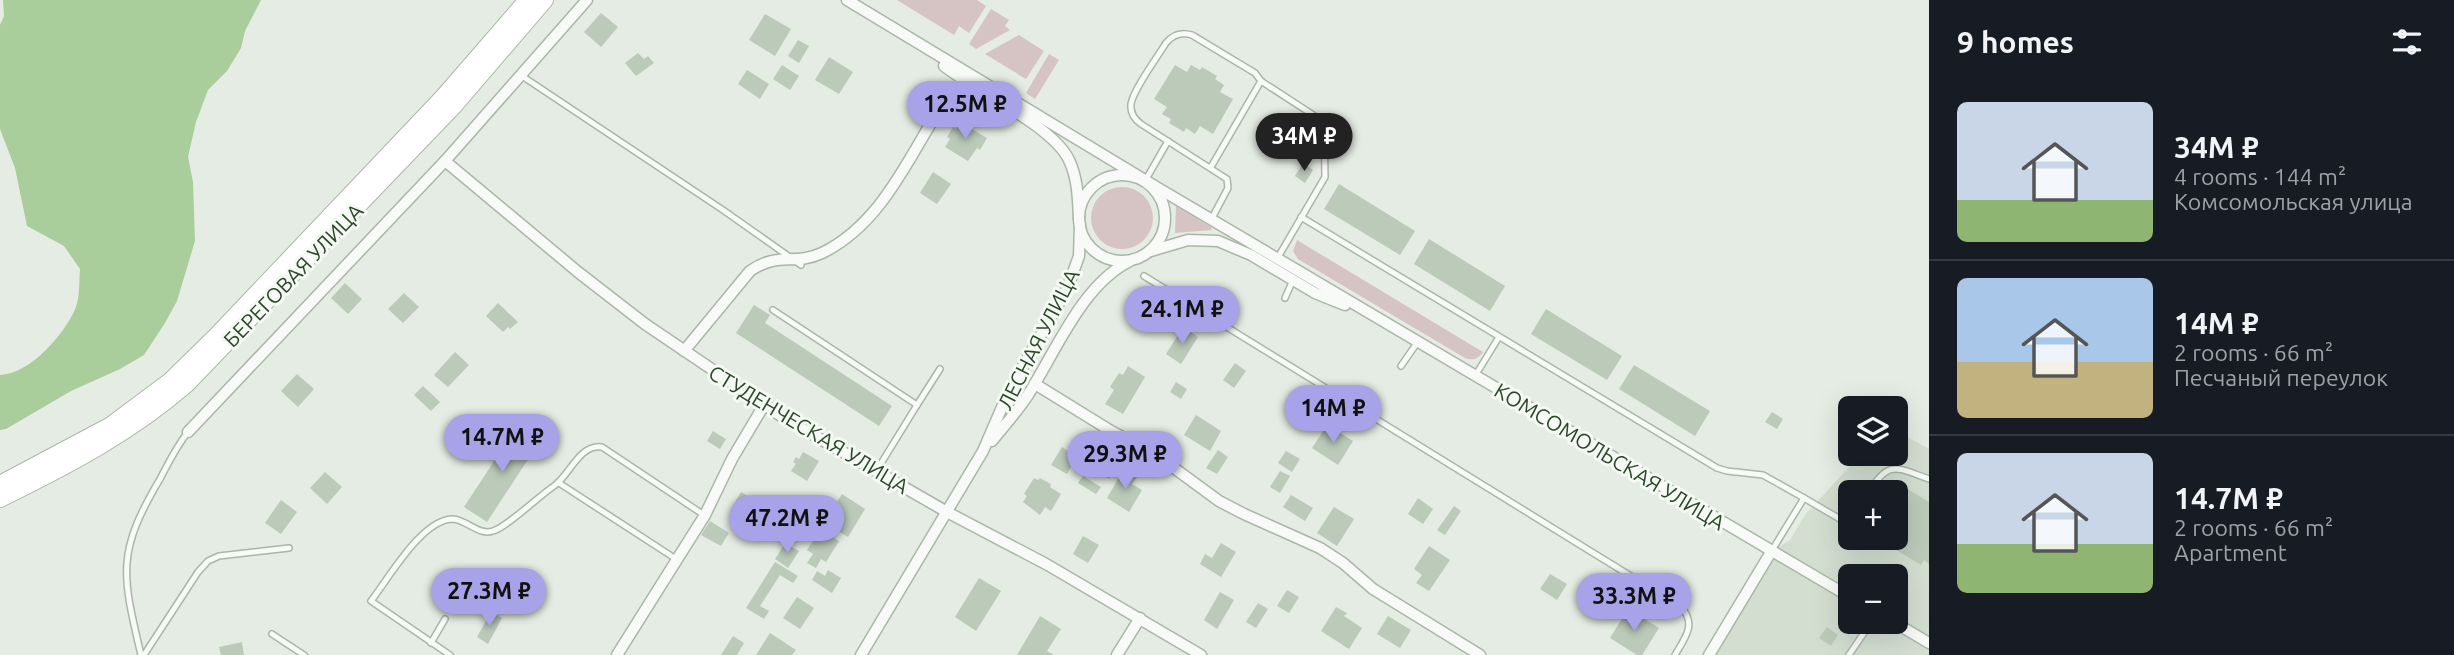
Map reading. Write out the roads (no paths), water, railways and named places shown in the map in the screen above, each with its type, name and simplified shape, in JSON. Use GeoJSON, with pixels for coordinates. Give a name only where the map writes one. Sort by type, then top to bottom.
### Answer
{"type":"FeatureCollection","features":[{"type":"Feature","properties":{"kind":"main road","name":"БЕРЕГОВАЯ УЛИЦА"},"geometry":{"type":"LineString","coordinates":[[0,484],[111,425],[170,381],[443,97],[527,0]]}},
{"type":"Feature","properties":{"kind":"main road","name":"БЕРЕГОВАЯ УЛИЦА"},"geometry":{"type":"LineString","coordinates":[[0,499],[118,437],[187,384],[454,106],[545,0]]}},
{"type":"Feature","properties":{"kind":"street"},"geometry":{"type":"LineString","coordinates":[[188,432],[445,162],[587,0]]}},
{"type":"Feature","properties":{"kind":"street","name":"КОМСОМОЛЬСКАЯ УЛИЦА"},"geometry":{"type":"LineString","coordinates":[[847,0],[1144,181],[1838,590]]}},
{"type":"Feature","properties":{"kind":"street","name":"КОМСОМОЛЬСКАЯ УЛИЦА"},"geometry":{"type":"LineString","coordinates":[[900,32],[961,79],[1040,128],[1058,143],[1069,159],[1075,176],[1079,222]]}},
{"type":"Feature","properties":{"kind":"street"},"geometry":{"type":"LineString","coordinates":[[684,351],[750,271],[761,263],[776,258],[797,262],[824,252],[865,223],[882,202],[940,108]]}},
{"type":"Feature","properties":{"kind":"street","name":"СТУДЕНЧЕСКАЯ УЛИЦА"},"geometry":{"type":"LineString","coordinates":[[445,162],[578,272],[684,351],[764,405],[947,512],[1046,564],[1200,655]]}},
{"type":"Feature","properties":{"kind":"street"},"geometry":{"type":"LineString","coordinates":[[1119,175],[1144,181],[1160,197],[1165,219],[1158,241],[1140,256],[1119,260],[1103,256],[1088,243],[1079,222],[1084,197],[1098,182],[1119,175]]}},
{"type":"Feature","properties":{"kind":"street","name":"ЛЕСНАЯ УЛИЦА"},"geometry":{"type":"LineString","coordinates":[[984,451],[1009,391],[1074,275],[1080,245],[1079,222]]}},
{"type":"Feature","properties":{"kind":"street","name":"КОМСОМОЛЬСКАЯ УЛИЦА"},"geometry":{"type":"LineString","coordinates":[[1140,256],[1177,242],[1209,240],[1243,252],[1315,293],[1370,314]]}},
{"type":"Feature","properties":{"kind":"street","name":"ЛЕСНАЯ УЛИЦА"},"geometry":{"type":"LineString","coordinates":[[861,655],[984,451],[1025,400],[1097,284],[1113,270],[1140,256]]}},
{"type":"Feature","properties":{"kind":"street"},"geometry":{"type":"LineString","coordinates":[[1035,384],[1111,431],[1167,461],[1219,501],[1320,548],[1384,597],[1480,655]]}},
{"type":"Feature","properties":{"kind":"street"},"geometry":{"type":"LineString","coordinates":[[617,655],[679,561],[705,516],[732,459],[764,405]]}},
{"type":"Feature","properties":{"kind":"street"},"geometry":{"type":"LineString","coordinates":[[1709,655],[1771,552]]}},
{"type":"Feature","properties":{"kind":"street"},"geometry":{"type":"LineString","coordinates":[[1117,655],[1140,618]]}},
{"type":"Feature","properties":{"kind":"street"},"geometry":{"type":"LineString","coordinates":[[1908,631],[1929,643]]}},
{"type":"Feature","properties":{"kind":"lane"},"geometry":{"type":"LineString","coordinates":[[1211,219],[1228,188],[1224,176],[1136,120],[1131,104],[1166,43],[1172,36],[1182,33],[1192,35],[1255,73],[1261,81],[1324,122],[1325,177],[1277,259]]}},
{"type":"Feature","properties":{"kind":"lane"},"geometry":{"type":"LineString","coordinates":[[522,76],[797,262]]}},
{"type":"Feature","properties":{"kind":"lane"},"geometry":{"type":"LineString","coordinates":[[1210,167],[1261,81]]}},
{"type":"Feature","properties":{"kind":"lane"},"geometry":{"type":"LineString","coordinates":[[1144,181],[1168,141]]}},
{"type":"Feature","properties":{"kind":"lane"},"geometry":{"type":"LineString","coordinates":[[1301,217],[1717,468],[1763,475],[1838,518]]}},
{"type":"Feature","properties":{"kind":"lane"},"geometry":{"type":"LineString","coordinates":[[1144,276],[1681,607],[1688,615],[1689,626],[1675,655]]}},
{"type":"Feature","properties":{"kind":"lane"},"geometry":{"type":"LineString","coordinates":[[1285,298],[1293,280]]}},
{"type":"Feature","properties":{"kind":"lane"},"geometry":{"type":"LineString","coordinates":[[774,310],[917,405]]}},
{"type":"Feature","properties":{"kind":"lane"},"geometry":{"type":"LineString","coordinates":[[1475,376],[1499,337]]}},
{"type":"Feature","properties":{"kind":"lane"},"geometry":{"type":"LineString","coordinates":[[1401,366],[1418,342]]}},
{"type":"Feature","properties":{"kind":"lane"},"geometry":{"type":"LineString","coordinates":[[877,471],[940,369]]}},
{"type":"Feature","properties":{"kind":"lane"},"geometry":{"type":"LineString","coordinates":[[143,655],[127,595],[125,566],[130,539],[141,510],[188,432]]}},
{"type":"Feature","properties":{"kind":"lane"},"geometry":{"type":"LineString","coordinates":[[450,655],[371,601],[415,543],[426,531],[443,520],[456,519],[482,531],[496,531],[559,483],[586,450],[594,446],[602,447],[705,516]]}},
{"type":"Feature","properties":{"kind":"lane"},"geometry":{"type":"LineString","coordinates":[[1876,480],[1889,469],[1898,468],[1929,479]]}},
{"type":"Feature","properties":{"kind":"lane"},"geometry":{"type":"LineString","coordinates":[[559,483],[679,561]]}},
{"type":"Feature","properties":{"kind":"lane"},"geometry":{"type":"LineString","coordinates":[[1771,552],[1804,498]]}},
{"type":"Feature","properties":{"kind":"lane"},"geometry":{"type":"LineString","coordinates":[[143,655],[208,561],[219,556],[289,548]]}},
{"type":"Feature","properties":{"kind":"lane"},"geometry":{"type":"LineString","coordinates":[[431,643],[445,619]]}},
{"type":"Feature","properties":{"kind":"lane"},"geometry":{"type":"LineString","coordinates":[[272,634],[304,655]]}},
{"type":"Feature","properties":{"kind":"lane"},"geometry":{"type":"LineString","coordinates":[[1849,655],[1863,634]]}}]}
